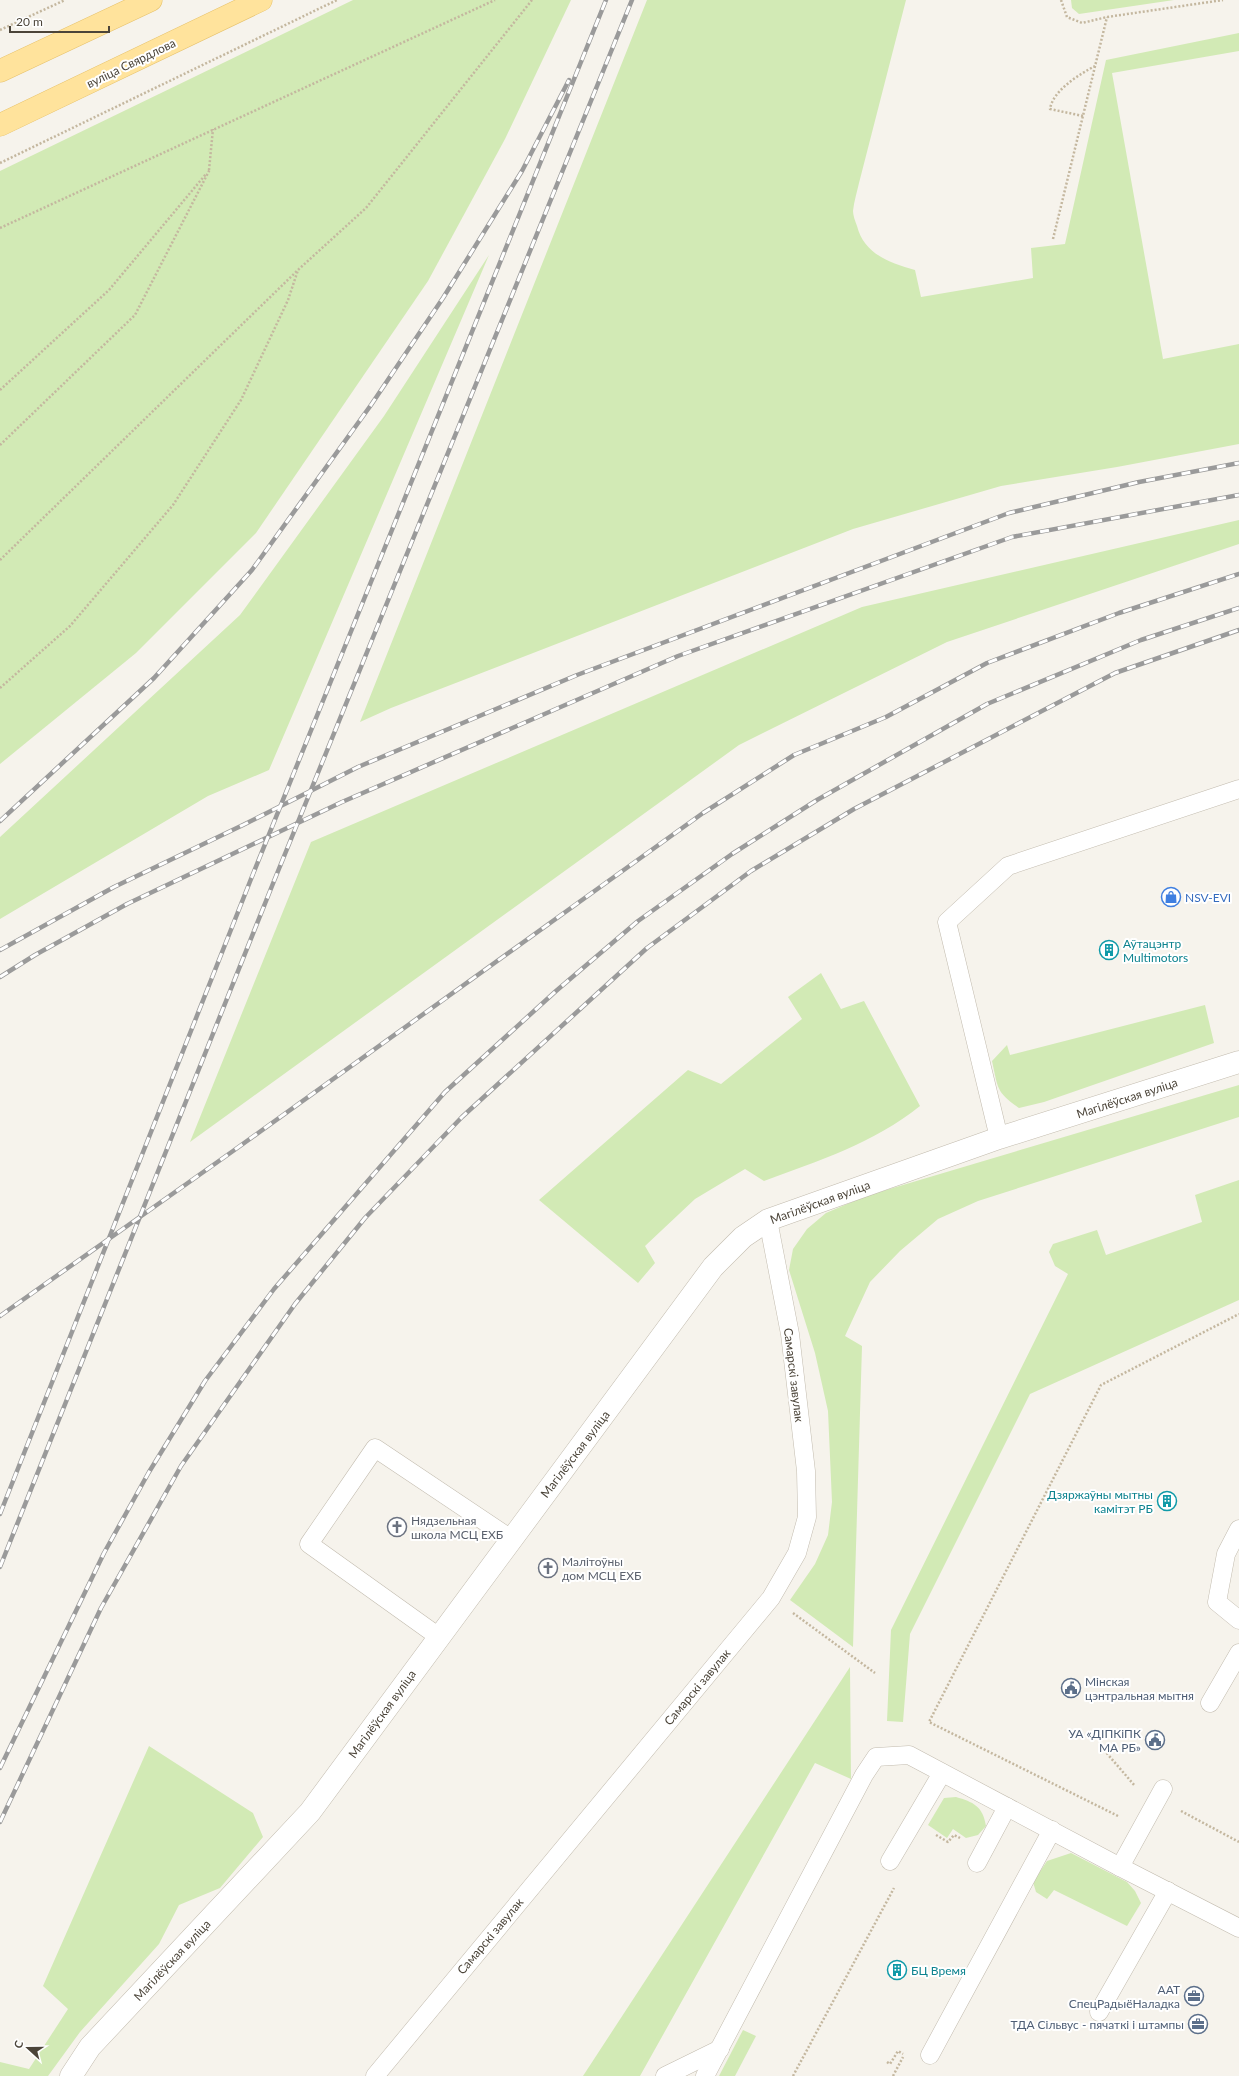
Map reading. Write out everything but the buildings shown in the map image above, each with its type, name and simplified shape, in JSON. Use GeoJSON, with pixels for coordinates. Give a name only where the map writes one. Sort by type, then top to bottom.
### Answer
{"type":"FeatureCollection","features":[{"type":"Feature","properties":{"kind":"main road"},"geometry":{"type":"LineString","coordinates":[[0,71],[151,0]]}},
{"type":"Feature","properties":{"kind":"main road","name":"вуліца Свярдлова"},"geometry":{"type":"LineString","coordinates":[[0,126],[261,0]]}},
{"type":"Feature","properties":{"kind":"street","name":"Магілёўская вуліца"},"geometry":{"type":"LineString","coordinates":[[71,2076],[90,2047],[310,1812],[713,1267],[743,1237],[768,1220],[999,1138],[1239,1062]]}},
{"type":"Feature","properties":{"kind":"lane"},"geometry":{"type":"LineString","coordinates":[[999,1138],[947,922],[1008,866],[1239,789]]}},
{"type":"Feature","properties":{"kind":"lane","name":"Самарскі завулак"},"geometry":{"type":"LineString","coordinates":[[375,2076],[771,1598],[797,1553],[807,1517],[806,1471],[790,1334],[768,1220]]}},
{"type":"Feature","properties":{"kind":"lane"},"geometry":{"type":"LineString","coordinates":[[439,1637],[310,1544],[375,1448],[511,1540]]}},
{"type":"Feature","properties":{"kind":"lane"},"geometry":{"type":"LineString","coordinates":[[1239,1529],[1226,1554],[1216,1602],[1239,1620]]}},
{"type":"Feature","properties":{"kind":"lane"},"geometry":{"type":"LineString","coordinates":[[1210,1703],[1239,1654]]}},
{"type":"Feature","properties":{"kind":"lane"},"geometry":{"type":"LineString","coordinates":[[705,2076],[864,1776],[876,1757],[909,1755],[1120,1867],[1168,1890],[1239,1928]]}},
{"type":"Feature","properties":{"kind":"lane"},"geometry":{"type":"LineString","coordinates":[[890,1861],[942,1772]]}},
{"type":"Feature","properties":{"kind":"lane"},"geometry":{"type":"LineString","coordinates":[[1120,1867],[1160,1794]]}},
{"type":"Feature","properties":{"kind":"lane"},"geometry":{"type":"LineString","coordinates":[[980,1857],[1007,1807]]}},
{"type":"Feature","properties":{"kind":"lane"},"geometry":{"type":"LineString","coordinates":[[930,2055],[1052,1830]]}},
{"type":"Feature","properties":{"kind":"lane"},"geometry":{"type":"LineString","coordinates":[[1100,2012],[1168,1890]]}},
{"type":"Feature","properties":{"kind":"lane"},"geometry":{"type":"LineString","coordinates":[[666,2076],[720,2049]]}},
{"type":"Feature","properties":{"kind":"path"},"geometry":{"type":"LineString","coordinates":[[0,30],[64,0]]}},
{"type":"Feature","properties":{"kind":"path"},"geometry":{"type":"LineString","coordinates":[[0,163],[337,0]]}},
{"type":"Feature","properties":{"kind":"path"},"geometry":{"type":"LineString","coordinates":[[0,228],[212,129],[495,0]]}},
{"type":"Feature","properties":{"kind":"path"},"geometry":{"type":"LineString","coordinates":[[0,560],[298,269],[366,208],[532,0]]}},
{"type":"Feature","properties":{"kind":"path"},"geometry":{"type":"LineString","coordinates":[[1061,0],[1067,17],[1082,23],[1107,17],[1223,0]]}},
{"type":"Feature","properties":{"kind":"path"},"geometry":{"type":"LineString","coordinates":[[1053,239],[1107,17]]}},
{"type":"Feature","properties":{"kind":"path"},"geometry":{"type":"LineString","coordinates":[[1083,116],[1050,109],[1051,102],[1074,78],[1095,66]]}},
{"type":"Feature","properties":{"kind":"path"},"geometry":{"type":"LineString","coordinates":[[0,445],[135,315],[210,169],[212,129]]}},
{"type":"Feature","properties":{"kind":"path"},"geometry":{"type":"LineString","coordinates":[[0,390],[109,290],[210,169]]}},
{"type":"Feature","properties":{"kind":"path"},"geometry":{"type":"LineString","coordinates":[[0,688],[70,626],[173,506],[241,400],[288,300],[298,269]]}},
{"type":"Feature","properties":{"kind":"path"},"geometry":{"type":"LineString","coordinates":[[1122,1812],[1117,1816],[929,1722],[1101,1385],[1239,1314]]}},
{"type":"Feature","properties":{"kind":"path"},"geometry":{"type":"LineString","coordinates":[[771,1598],[875,1673]]}},
{"type":"Feature","properties":{"kind":"path"},"geometry":{"type":"LineString","coordinates":[[1104,1750],[1140,1792],[1160,1794],[1239,1842]]}},
{"type":"Feature","properties":{"kind":"path"},"geometry":{"type":"LineString","coordinates":[[931,1832],[948,1842],[954,1835],[980,1857]]}},
{"type":"Feature","properties":{"kind":"path"},"geometry":{"type":"LineString","coordinates":[[793,2076],[896,1884]]}},
{"type":"Feature","properties":{"kind":"path"},"geometry":{"type":"LineString","coordinates":[[893,2076],[908,2048]]}},
{"type":"Feature","properties":{"kind":"path"},"geometry":{"type":"LineString","coordinates":[[887,2062],[890,2064],[898,2051],[904,2055]]}},
{"type":"Feature","properties":{"kind":"green space"},"geometry":{"type":"Polygon","coordinates":[[[353,0],[571,0],[505,139],[428,281],[256,533],[136,653],[0,764],[0,171],[353,0]]]}},
{"type":"Feature","properties":{"kind":"green space"},"geometry":{"type":"Polygon","coordinates":[[[647,0],[906,0],[853,211],[860,236],[872,250],[879,256],[896,264],[915,270],[921,297],[1033,278],[1031,248],[1065,244],[1106,60],[1239,33],[1239,51],[1112,73],[1163,359],[1239,344],[1239,444],[1117,467],[1001,486],[853,529],[391,708],[360,722],[647,0]]]}},
{"type":"Feature","properties":{"kind":"green space"},"geometry":{"type":"Polygon","coordinates":[[[1071,0],[1174,0],[1079,14],[1072,8],[1071,0]]]}},
{"type":"Feature","properties":{"kind":"green space"},"geometry":{"type":"Polygon","coordinates":[[[489,255],[269,770],[208,796],[0,919],[0,837],[240,615],[384,416],[489,255]]]}},
{"type":"Feature","properties":{"kind":"green space"},"geometry":{"type":"Polygon","coordinates":[[[1239,520],[1239,544],[947,642],[739,745],[190,1142],[311,842],[862,607],[1239,520]]]}},
{"type":"Feature","properties":{"kind":"green space"},"geometry":{"type":"Polygon","coordinates":[[[821,973],[841,1009],[864,1001],[920,1106],[884,1131],[845,1150],[764,1181],[745,1169],[695,1199],[645,1246],[655,1263],[638,1283],[539,1200],[688,1070],[721,1084],[802,1019],[788,997],[821,973]]]}},
{"type":"Feature","properties":{"kind":"green space"},"geometry":{"type":"Polygon","coordinates":[[[1205,1005],[1214,1043],[1044,1102],[1019,1108],[1006,1098],[997,1084],[992,1061],[1007,1045],[1010,1055],[1205,1005]]]}},
{"type":"Feature","properties":{"kind":"green space"},"geometry":{"type":"Polygon","coordinates":[[[1239,1085],[1239,1117],[978,1201],[938,1219],[900,1251],[870,1282],[845,1336],[862,1346],[853,1647],[790,1600],[815,1564],[828,1535],[832,1502],[828,1411],[815,1353],[789,1270],[793,1249],[807,1229],[826,1213],[866,1196],[1239,1085]]]}},
{"type":"Feature","properties":{"kind":"green space"},"geometry":{"type":"Polygon","coordinates":[[[1239,1180],[1239,1300],[1030,1394],[910,1634],[903,1722],[887,1721],[891,1630],[1068,1274],[1055,1266],[1049,1252],[1053,1244],[1097,1230],[1106,1255],[1202,1222],[1195,1195],[1239,1180]]]}},
{"type":"Feature","properties":{"kind":"green space"},"geometry":{"type":"Polygon","coordinates":[[[850,1667],[851,1779],[815,1763],[640,2076],[583,2076],[850,1667]]]}},
{"type":"Feature","properties":{"kind":"green space"},"geometry":{"type":"Polygon","coordinates":[[[149,1746],[253,1813],[263,1837],[220,1888],[179,1905],[159,1944],[80,2032],[48,2076],[0,2076],[0,2062],[29,2069],[68,2009],[43,1986],[149,1746]]]}},
{"type":"Feature","properties":{"kind":"green space"},"geometry":{"type":"Polygon","coordinates":[[[956,1797],[972,1803],[980,1809],[985,1819],[986,1826],[978,1835],[966,1838],[953,1829],[947,1838],[928,1825],[944,1798],[956,1797]]]}},
{"type":"Feature","properties":{"kind":"green space"},"geometry":{"type":"Polygon","coordinates":[[[1071,1853],[1127,1882],[1135,1891],[1141,1903],[1127,1926],[1054,1890],[1047,1899],[1036,1892],[1033,1882],[1047,1861],[1071,1853]]]}},
{"type":"Feature","properties":{"kind":"green space"},"geometry":{"type":"Polygon","coordinates":[[[743,2030],[756,2036],[735,2076],[719,2076],[743,2030]]]}},
{"type":"Feature","properties":{"kind":"railway"},"geometry":{"type":"LineString","coordinates":[[0,1514],[251,879],[606,0]]}},
{"type":"Feature","properties":{"kind":"railway"},"geometry":{"type":"LineString","coordinates":[[0,1567],[274,881],[632,0]]}},
{"type":"Feature","properties":{"kind":"railway"},"geometry":{"type":"LineString","coordinates":[[0,821],[154,678],[252,570],[371,405],[443,298],[522,171],[569,80]]}},
{"type":"Feature","properties":{"kind":"railway"},"geometry":{"type":"LineString","coordinates":[[0,950],[114,887],[243,825],[358,767],[577,675],[1009,513],[1139,482],[1239,463]]}},
{"type":"Feature","properties":{"kind":"railway"},"geometry":{"type":"LineString","coordinates":[[0,977],[35,955],[127,904],[342,802],[678,656],[1012,537],[1239,495]]}},
{"type":"Feature","properties":{"kind":"railway"},"geometry":{"type":"LineString","coordinates":[[0,1316],[233,1151],[703,813],[794,755],[886,717],[987,663],[1119,613],[1239,574]]}},
{"type":"Feature","properties":{"kind":"railway"},"geometry":{"type":"LineString","coordinates":[[0,1768],[104,1553],[149,1472],[205,1381],[274,1289],[445,1092],[556,991],[638,921],[732,854],[817,800],[987,704],[1141,640],[1239,608]]}},
{"type":"Feature","properties":{"kind":"railway"},"geometry":{"type":"LineString","coordinates":[[0,1822],[101,1608],[181,1466],[295,1304],[365,1218],[462,1117],[647,948],[751,871],[854,809],[1115,673],[1239,630]]}},
{"type":"Feature","properties":{"kind":"place","name":"NSV-EVI"},"geometry":{"type":"Point","coordinates":[1171,897]}},
{"type":"Feature","properties":{"kind":"place","name":"Аўтацэнтр Multimotors"},"geometry":{"type":"Point","coordinates":[1109,950]}},
{"type":"Feature","properties":{"kind":"place","name":"Дзяржаўны мытны камітэт РБ"},"geometry":{"type":"Point","coordinates":[1167,1501]}},
{"type":"Feature","properties":{"kind":"place","name":"Нядзельная школа МСЦ ЕХБ"},"geometry":{"type":"Point","coordinates":[397,1527]}},
{"type":"Feature","properties":{"kind":"place","name":"Малітоўны дом МСЦ ЕХБ"},"geometry":{"type":"Point","coordinates":[548,1568]}},
{"type":"Feature","properties":{"kind":"place","name":"Мінская цэнтральная мытня"},"geometry":{"type":"Point","coordinates":[1071,1688]}},
{"type":"Feature","properties":{"kind":"place","name":"УА «ДІПКіПК МА РБ»"},"geometry":{"type":"Point","coordinates":[1155,1740]}},
{"type":"Feature","properties":{"kind":"place","name":"БЦ Время"},"geometry":{"type":"Point","coordinates":[897,1970]}},
{"type":"Feature","properties":{"kind":"place","name":"ААТ СпецРадыёНаладка"},"geometry":{"type":"Point","coordinates":[1194,1996]}},
{"type":"Feature","properties":{"kind":"place","name":"ТДА Сільвус - пячаткі і штампы"},"geometry":{"type":"Point","coordinates":[1198,2024]}}]}
